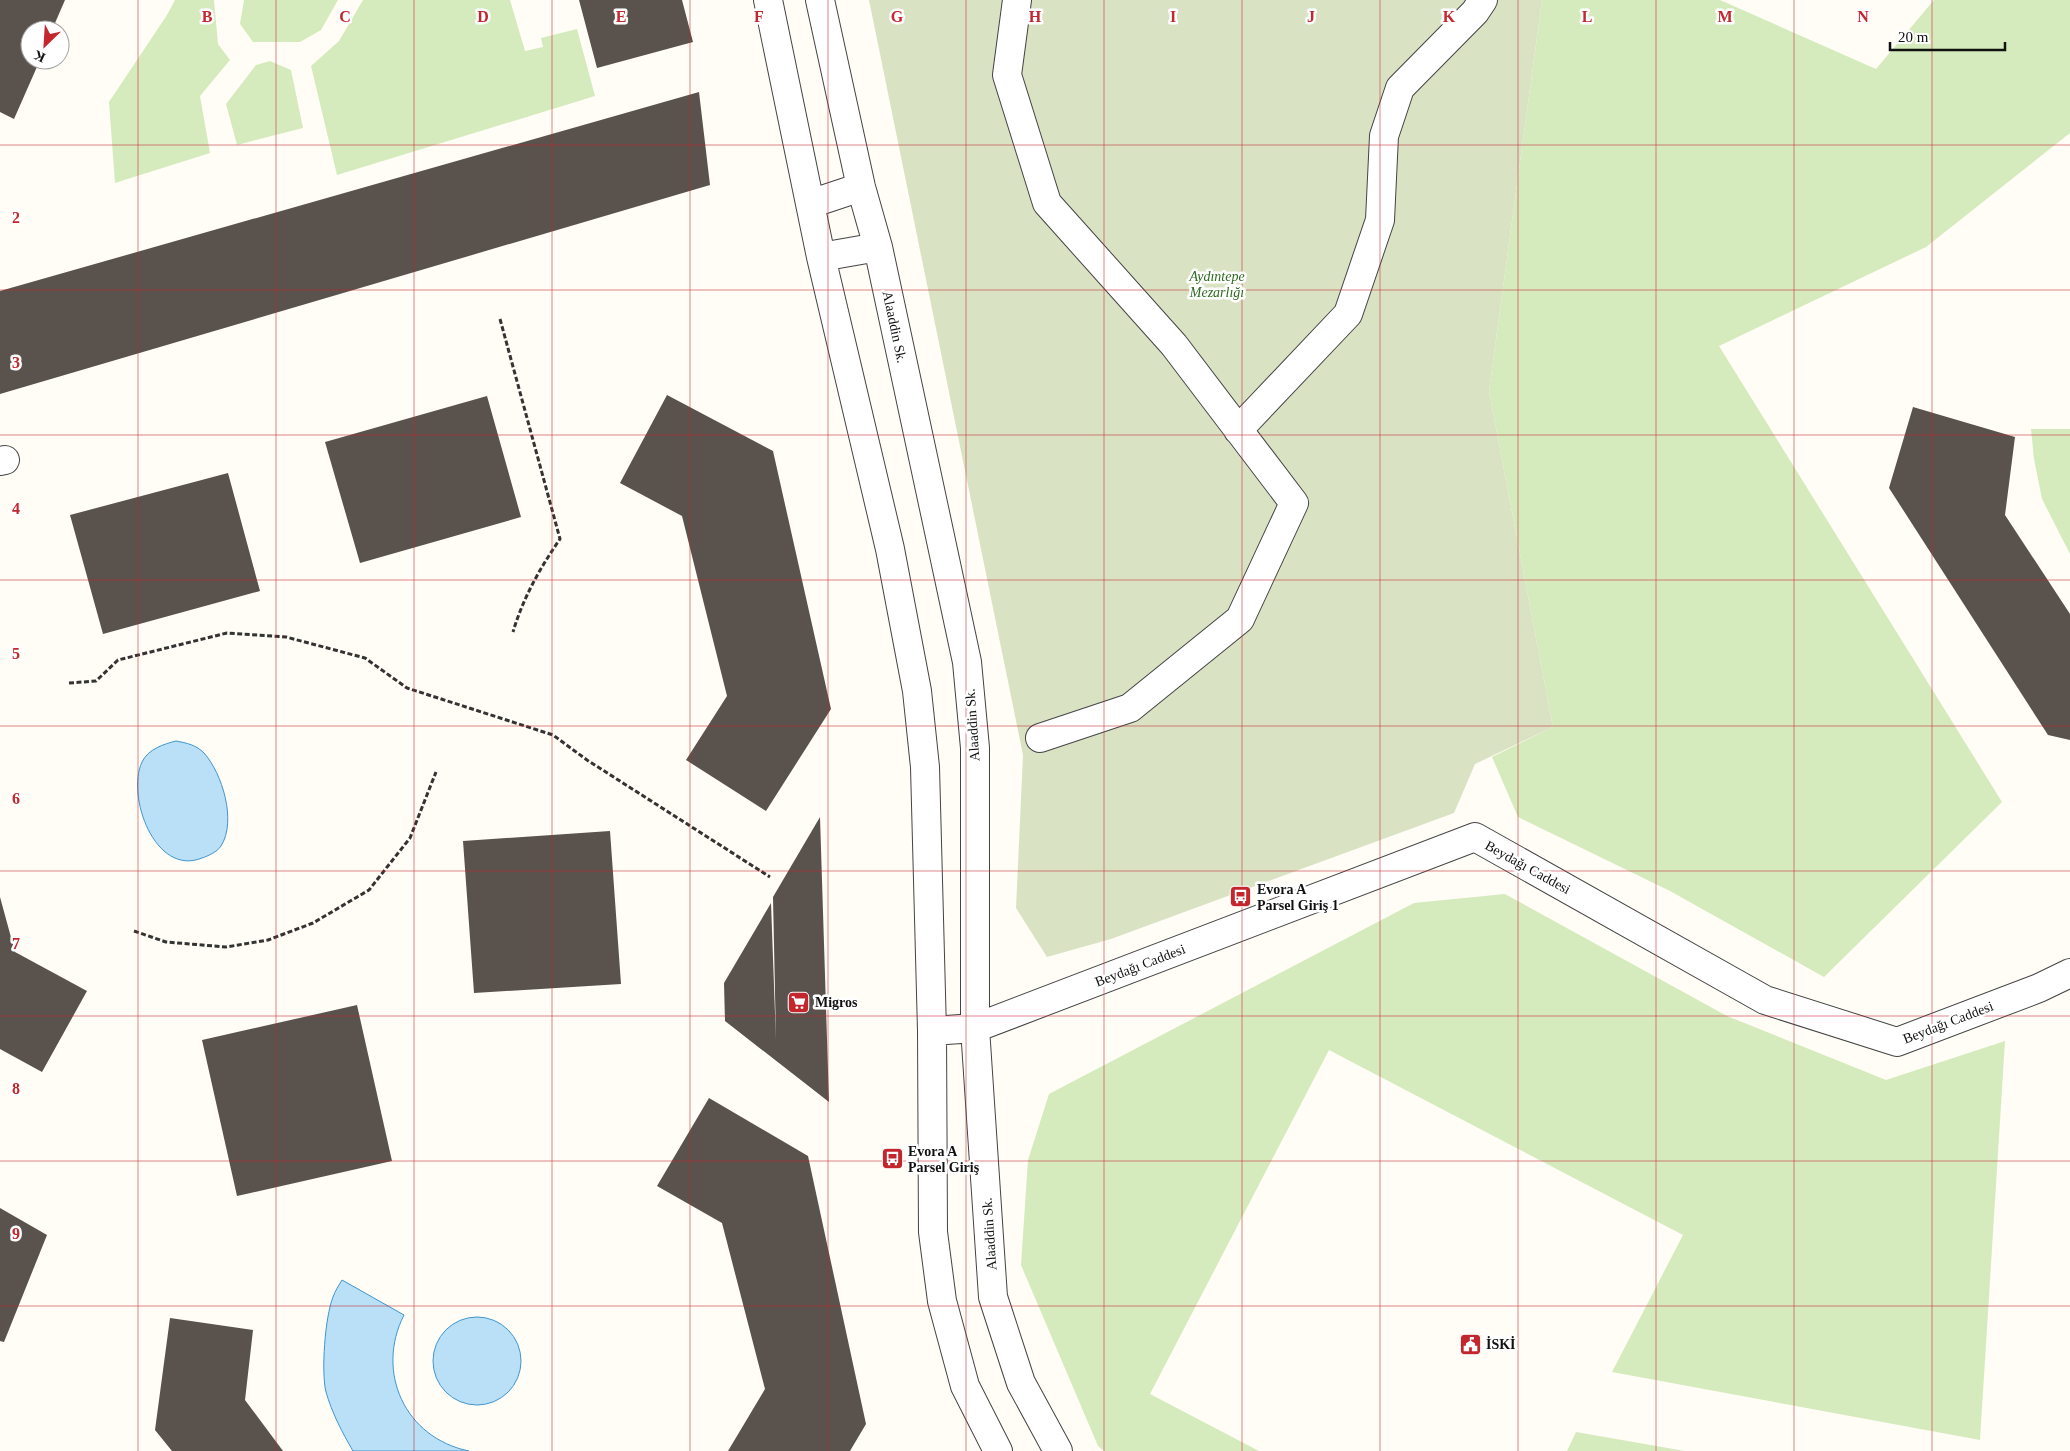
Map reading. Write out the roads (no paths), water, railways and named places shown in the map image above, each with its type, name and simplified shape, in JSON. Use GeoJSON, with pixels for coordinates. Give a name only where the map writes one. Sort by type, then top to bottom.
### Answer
{"type":"FeatureCollection","features":[{"type":"Feature","properties":{"kind":"street"},"geometry":{"type":"LineString","coordinates":[[768,0],[821,257],[890,549],[917,691],[926,767],[932,1031],[933,1232],[942,1301],[965,1386],[998,1451]]}},
{"type":"Feature","properties":{"kind":"street","name":"Alaaddin Sk."},"geometry":{"type":"LineString","coordinates":[[820,0],[862,187],[878,247],[967,662],[975,748],[975,1028],[993,1298],[1021,1383],[1058,1451]]}},
{"type":"Feature","properties":{"kind":"street"},"geometry":{"type":"LineString","coordinates":[[1017,0],[1007,76],[1047,203],[1174,345],[1294,503],[1240,619],[1130,708],[1040,738]]}},
{"type":"Feature","properties":{"kind":"street"},"geometry":{"type":"LineString","coordinates":[[1238,430],[1348,314],[1380,220],[1384,136],[1400,88],[1475,12],[1483,0]]}},
{"type":"Feature","properties":{"kind":"street"},"geometry":{"type":"LineString","coordinates":[[810,204],[862,187]]}},
{"type":"Feature","properties":{"kind":"street"},"geometry":{"type":"LineString","coordinates":[[821,257],[878,247]]}},
{"type":"Feature","properties":{"kind":"street","name":"Beydağı Caddesi"},"geometry":{"type":"LineString","coordinates":[[975,1028],[1475,837],[1764,1000],[1897,1042],[2039,988],[2070,973]]}},
{"type":"Feature","properties":{"kind":"street"},"geometry":{"type":"LineString","coordinates":[[932,1031],[975,1028]]}},
{"type":"Feature","properties":{"kind":"water"},"geometry":{"type":"Polygon","coordinates":[[[176,741],[198,748],[211,762],[222,785],[228,824],[226,836],[219,848],[212,854],[202,858],[185,861],[171,856],[158,845],[148,830],[138,794],[138,777],[145,757],[157,748],[176,741]]]}},
{"type":"Feature","properties":{"kind":"water"},"geometry":{"type":"Polygon","coordinates":[[[342,1280],[404,1315],[396,1337],[393,1358],[395,1380],[402,1400],[413,1417],[428,1432],[447,1444],[469,1451],[353,1451],[334,1415],[326,1392],[324,1372],[326,1331],[330,1306],[342,1280]]]}},
{"type":"Feature","properties":{"kind":"water"},"geometry":{"type":"Polygon","coordinates":[[[477,1317],[494,1320],[508,1330],[518,1344],[521,1361],[518,1378],[508,1392],[494,1402],[477,1405],[460,1402],[446,1392],[436,1378],[433,1361],[436,1344],[446,1330],[460,1320],[477,1317]]]}},
{"type":"Feature","properties":{"kind":"place","name":"Evora A Parsel Giriş 1"},"geometry":{"type":"Point","coordinates":[1241,897]}},
{"type":"Feature","properties":{"kind":"place","name":"Migros"},"geometry":{"type":"Point","coordinates":[799,1002]}},
{"type":"Feature","properties":{"kind":"place","name":"Evora A Parsel Giriş"},"geometry":{"type":"Point","coordinates":[892,1159]}},
{"type":"Feature","properties":{"kind":"place","name":"İSKİ"},"geometry":{"type":"Point","coordinates":[1470,1344]}},
{"type":"Feature","properties":{"kind":"park label","name":"Aydıntepe Mezarlığı"},"geometry":{"type":"Point","coordinates":[1217,284]}}]}
